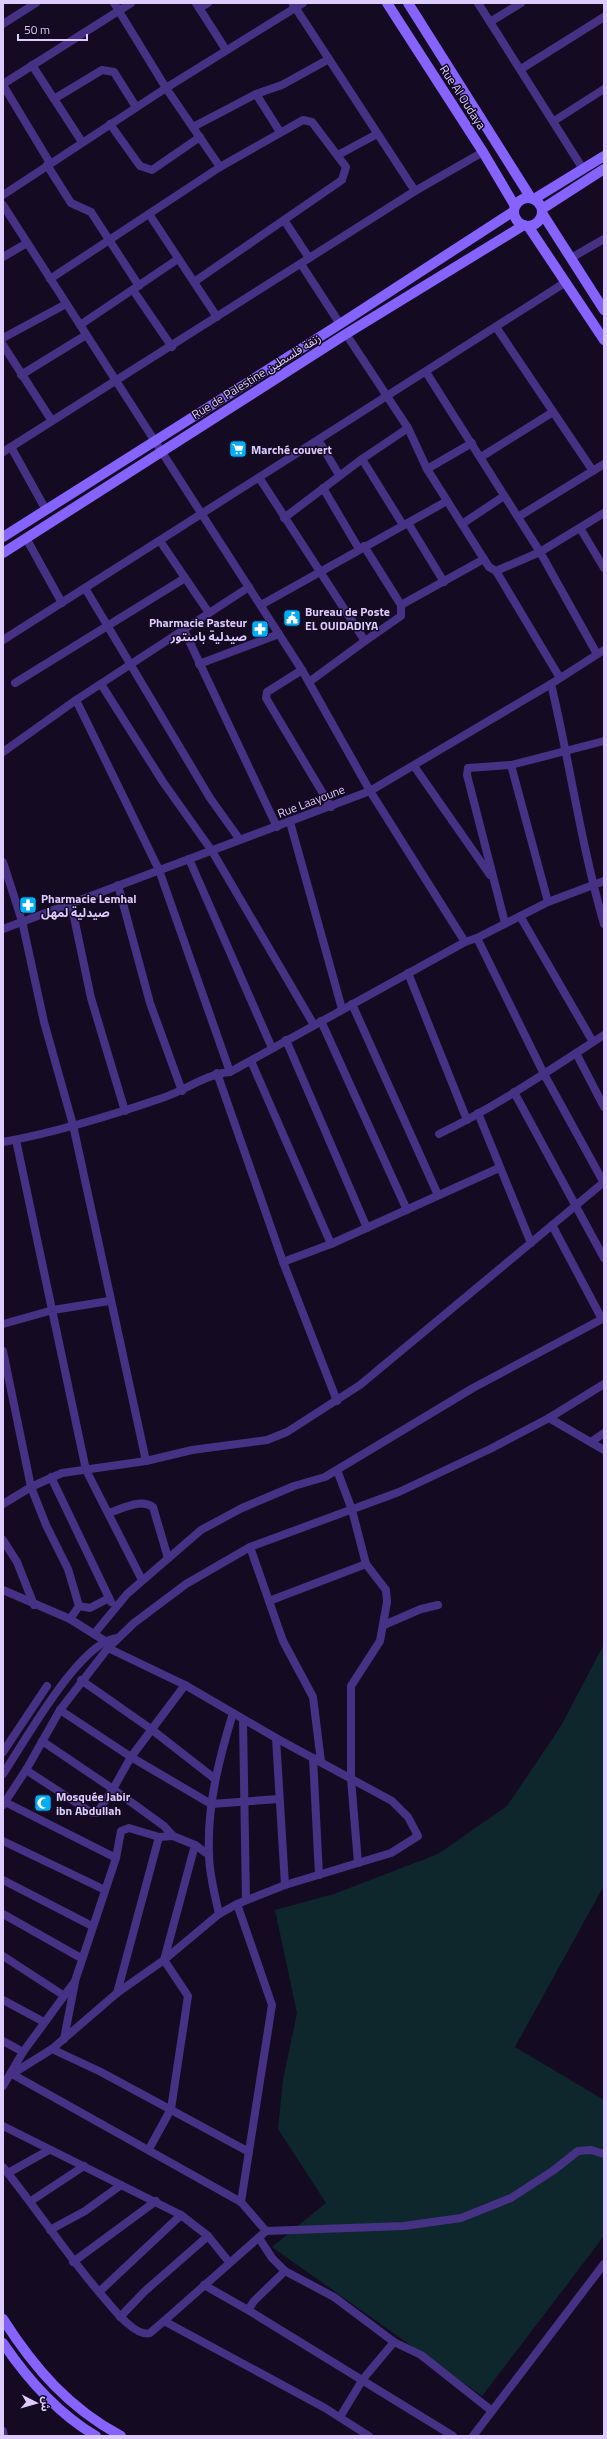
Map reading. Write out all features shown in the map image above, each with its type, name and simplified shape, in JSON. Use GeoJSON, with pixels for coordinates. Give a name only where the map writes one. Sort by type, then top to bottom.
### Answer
{"type":"FeatureCollection","features":[{"type":"Feature","properties":{"kind":"main road","name":"Rue Al Oudaya"},"geometry":{"type":"LineString","coordinates":[[387,3],[482,152],[514,209]]}},
{"type":"Feature","properties":{"kind":"main road","name":"Rue Al Oudaya"},"geometry":{"type":"LineString","coordinates":[[412,4],[533,199]]}},
{"type":"Feature","properties":{"kind":"main road"},"geometry":{"type":"LineString","coordinates":[[604,156],[533,199],[519,200],[514,209],[516,220],[526,226],[566,282],[604,340]]}},
{"type":"Feature","properties":{"kind":"main road"},"geometry":{"type":"LineString","coordinates":[[526,226],[539,221],[542,211],[604,169]]}},
{"type":"Feature","properties":{"kind":"main road"},"geometry":{"type":"LineString","coordinates":[[533,199],[604,310]]}},
{"type":"Feature","properties":{"kind":"main road","name":"Rue de Palestine زنقة فلسطين"},"geometry":{"type":"LineString","coordinates":[[3,537],[340,324],[514,209]]}},
{"type":"Feature","properties":{"kind":"main road","name":"Rue de Palestine زنقة فلسطين"},"geometry":{"type":"LineString","coordinates":[[3,553],[346,334],[526,226]]}},
{"type":"Feature","properties":{"kind":"main road"},"geometry":{"type":"LineString","coordinates":[[3,2319],[34,2364],[55,2388],[90,2417],[121,2436]]}},
{"type":"Feature","properties":{"kind":"main road"},"geometry":{"type":"LineString","coordinates":[[3,2343],[22,2370],[49,2400],[70,2418],[96,2436]]}},
{"type":"Feature","properties":{"kind":"street"},"geometry":{"type":"LineString","coordinates":[[3,24],[36,3]]}},
{"type":"Feature","properties":{"kind":"street"},"geometry":{"type":"LineString","coordinates":[[114,3],[166,88],[220,167]]}},
{"type":"Feature","properties":{"kind":"street"},"geometry":{"type":"LineString","coordinates":[[131,3],[3,85],[71,202],[91,212],[110,239],[136,288],[172,347]]}},
{"type":"Feature","properties":{"kind":"street"},"geometry":{"type":"LineString","coordinates":[[208,3],[198,6],[226,50]]}},
{"type":"Feature","properties":{"kind":"street"},"geometry":{"type":"LineString","coordinates":[[3,195],[48,164],[294,5],[303,3]]}},
{"type":"Feature","properties":{"kind":"street"},"geometry":{"type":"LineString","coordinates":[[478,3],[583,169]]}},
{"type":"Feature","properties":{"kind":"street"},"geometry":{"type":"LineString","coordinates":[[490,22],[521,3]]}},
{"type":"Feature","properties":{"kind":"street"},"geometry":{"type":"LineString","coordinates":[[294,5],[415,191]]}},
{"type":"Feature","properties":{"kind":"street"},"geometry":{"type":"LineString","coordinates":[[521,69],[604,17]]}},
{"type":"Feature","properties":{"kind":"street"},"geometry":{"type":"LineString","coordinates":[[193,127],[256,94],[282,85],[329,59]]}},
{"type":"Feature","properties":{"kind":"street"},"geometry":{"type":"LineString","coordinates":[[32,65],[82,142]]}},
{"type":"Feature","properties":{"kind":"street"},"geometry":{"type":"LineString","coordinates":[[54,99],[102,70],[108,69],[114,72],[136,107]]}},
{"type":"Feature","properties":{"kind":"street"},"geometry":{"type":"LineString","coordinates":[[554,121],[604,89]]}},
{"type":"Feature","properties":{"kind":"street"},"geometry":{"type":"LineString","coordinates":[[256,94],[280,132]]}},
{"type":"Feature","properties":{"kind":"street"},"geometry":{"type":"LineString","coordinates":[[50,279],[220,167],[280,132],[303,120],[310,120],[346,167],[342,180],[194,282]]}},
{"type":"Feature","properties":{"kind":"street"},"geometry":{"type":"LineString","coordinates":[[110,124],[140,166],[147,170],[152,170],[200,137]]}},
{"type":"Feature","properties":{"kind":"street"},"geometry":{"type":"LineString","coordinates":[[338,156],[377,134]]}},
{"type":"Feature","properties":{"kind":"street"},"geometry":{"type":"LineString","coordinates":[[3,452],[172,347],[415,191],[482,152]]}},
{"type":"Feature","properties":{"kind":"street"},"geometry":{"type":"LineString","coordinates":[[3,205],[302,670],[370,791],[465,942]]}},
{"type":"Feature","properties":{"kind":"street"},"geometry":{"type":"LineString","coordinates":[[149,214],[217,317]]}},
{"type":"Feature","properties":{"kind":"street"},"geometry":{"type":"LineString","coordinates":[[284,220],[309,258]]}},
{"type":"Feature","properties":{"kind":"street"},"geometry":{"type":"LineString","coordinates":[[571,258],[604,239]]}},
{"type":"Feature","properties":{"kind":"street"},"geometry":{"type":"LineString","coordinates":[[3,257],[27,243]]}},
{"type":"Feature","properties":{"kind":"street"},"geometry":{"type":"LineString","coordinates":[[80,325],[178,259]]}},
{"type":"Feature","properties":{"kind":"street"},"geometry":{"type":"LineString","coordinates":[[301,264],[340,324]]}},
{"type":"Feature","properties":{"kind":"street"},"geometry":{"type":"LineString","coordinates":[[3,640],[319,441],[566,282]]}},
{"type":"Feature","properties":{"kind":"street"},"geometry":{"type":"LineString","coordinates":[[3,338],[66,304]]}},
{"type":"Feature","properties":{"kind":"street"},"geometry":{"type":"LineString","coordinates":[[496,327],[593,471]]}},
{"type":"Feature","properties":{"kind":"street"},"geometry":{"type":"LineString","coordinates":[[346,334],[408,428],[428,469],[447,501],[489,567],[496,572],[560,678]]}},
{"type":"Feature","properties":{"kind":"street"},"geometry":{"type":"LineString","coordinates":[[22,375],[86,335]]}},
{"type":"Feature","properties":{"kind":"street"},"geometry":{"type":"LineString","coordinates":[[3,344],[52,422]]}},
{"type":"Feature","properties":{"kind":"street"},"geometry":{"type":"LineString","coordinates":[[426,372],[481,457],[600,652]]}},
{"type":"Feature","properties":{"kind":"street"},"geometry":{"type":"LineString","coordinates":[[481,457],[553,412]]}},
{"type":"Feature","properties":{"kind":"street"},"geometry":{"type":"LineString","coordinates":[[284,518],[362,458],[408,428]]}},
{"type":"Feature","properties":{"kind":"street"},"geometry":{"type":"LineString","coordinates":[[319,441],[339,475]]}},
{"type":"Feature","properties":{"kind":"street"},"geometry":{"type":"LineString","coordinates":[[428,469],[472,443]]}},
{"type":"Feature","properties":{"kind":"street"},"geometry":{"type":"LineString","coordinates":[[11,447],[46,510]]}},
{"type":"Feature","properties":{"kind":"street"},"geometry":{"type":"LineString","coordinates":[[362,458],[444,582]]}},
{"type":"Feature","properties":{"kind":"street"},"geometry":{"type":"LineString","coordinates":[[518,517],[604,464]]}},
{"type":"Feature","properties":{"kind":"street"},"geometry":{"type":"LineString","coordinates":[[260,478],[284,518],[321,571],[365,640]]}},
{"type":"Feature","properties":{"kind":"street"},"geometry":{"type":"LineString","coordinates":[[309,682],[365,640],[401,616],[401,605],[323,488]]}},
{"type":"Feature","properties":{"kind":"street"},"geometry":{"type":"LineString","coordinates":[[462,524],[504,496]]}},
{"type":"Feature","properties":{"kind":"street"},"geometry":{"type":"LineString","coordinates":[[261,605],[447,501]]}},
{"type":"Feature","properties":{"kind":"street"},"geometry":{"type":"LineString","coordinates":[[496,572],[540,552],[604,513]]}},
{"type":"Feature","properties":{"kind":"street"},"geometry":{"type":"LineString","coordinates":[[580,528],[604,568]]}},
{"type":"Feature","properties":{"kind":"street"},"geometry":{"type":"LineString","coordinates":[[26,538],[62,603]]}},
{"type":"Feature","properties":{"kind":"street"},"geometry":{"type":"LineString","coordinates":[[160,541],[209,614]]}},
{"type":"Feature","properties":{"kind":"street"},"geometry":{"type":"LineString","coordinates":[[401,605],[484,559]]}},
{"type":"Feature","properties":{"kind":"street"},"geometry":{"type":"LineString","coordinates":[[15,683],[185,578]]}},
{"type":"Feature","properties":{"kind":"street"},"geometry":{"type":"LineString","coordinates":[[3,752],[76,700],[249,587]]}},
{"type":"Feature","properties":{"kind":"street"},"geometry":{"type":"LineString","coordinates":[[85,588],[210,798],[240,840]]}},
{"type":"Feature","properties":{"kind":"street"},"geometry":{"type":"LineString","coordinates":[[184,630],[277,827]]}},
{"type":"Feature","properties":{"kind":"street"},"geometry":{"type":"LineString","coordinates":[[199,664],[279,634]]}},
{"type":"Feature","properties":{"kind":"street","name":"Rue Laayoune"},"geometry":{"type":"LineString","coordinates":[[3,928],[331,807],[370,791],[552,684],[600,652]]}},
{"type":"Feature","properties":{"kind":"street"},"geometry":{"type":"LineString","coordinates":[[302,670],[267,692],[266,698],[331,807]]}},
{"type":"Feature","properties":{"kind":"street"},"geometry":{"type":"LineString","coordinates":[[101,684],[163,782],[212,850],[317,1023],[407,1210]]}},
{"type":"Feature","properties":{"kind":"street"},"geometry":{"type":"LineString","coordinates":[[552,684],[567,751],[593,885],[604,924]]}},
{"type":"Feature","properties":{"kind":"street"},"geometry":{"type":"LineString","coordinates":[[76,700],[159,870],[230,1072]]}},
{"type":"Feature","properties":{"kind":"street"},"geometry":{"type":"LineString","coordinates":[[504,924],[466,771],[470,767],[511,765],[604,741]]}},
{"type":"Feature","properties":{"kind":"street"},"geometry":{"type":"LineString","coordinates":[[511,765],[548,902]]}},
{"type":"Feature","properties":{"kind":"street"},"geometry":{"type":"LineString","coordinates":[[414,766],[494,880]]}},
{"type":"Feature","properties":{"kind":"street"},"geometry":{"type":"LineString","coordinates":[[290,822],[342,1009]]}},
{"type":"Feature","properties":{"kind":"street"},"geometry":{"type":"LineString","coordinates":[[189,859],[272,1048]]}},
{"type":"Feature","properties":{"kind":"street"},"geometry":{"type":"LineString","coordinates":[[3,862],[22,921],[44,1022],[72,1125],[109,1301],[146,1461]]}},
{"type":"Feature","properties":{"kind":"street"},"geometry":{"type":"LineString","coordinates":[[3,1142],[16,1140],[125,1111],[182,1091],[217,1073],[230,1072],[465,942],[477,938],[548,902],[604,881]]}},
{"type":"Feature","properties":{"kind":"street"},"geometry":{"type":"LineString","coordinates":[[118,885],[150,1003],[182,1091]]}},
{"type":"Feature","properties":{"kind":"street"},"geometry":{"type":"LineString","coordinates":[[71,903],[91,998],[125,1111]]}},
{"type":"Feature","properties":{"kind":"street"},"geometry":{"type":"LineString","coordinates":[[520,916],[593,1042]]}},
{"type":"Feature","properties":{"kind":"street"},"geometry":{"type":"LineString","coordinates":[[3,1504],[51,1477],[146,1461],[192,1450],[268,1440],[287,1432],[337,1402],[360,1385],[604,1183],[544,1074],[477,938]]}},
{"type":"Feature","properties":{"kind":"street"},"geometry":{"type":"LineString","coordinates":[[408,973],[467,1120]]}},
{"type":"Feature","properties":{"kind":"street"},"geometry":{"type":"LineString","coordinates":[[352,1004],[438,1195]]}},
{"type":"Feature","properties":{"kind":"street"},"geometry":{"type":"LineString","coordinates":[[439,1134],[467,1120],[544,1074],[604,1035]]}},
{"type":"Feature","properties":{"kind":"street"},"geometry":{"type":"LineString","coordinates":[[286,1040],[367,1228]]}},
{"type":"Feature","properties":{"kind":"street"},"geometry":{"type":"LineString","coordinates":[[576,1053],[604,1107]]}},
{"type":"Feature","properties":{"kind":"street"},"geometry":{"type":"LineString","coordinates":[[252,1061],[330,1244]]}},
{"type":"Feature","properties":{"kind":"street"},"geometry":{"type":"LineString","coordinates":[[217,1073],[283,1262],[337,1402]]}},
{"type":"Feature","properties":{"kind":"street"},"geometry":{"type":"LineString","coordinates":[[514,1092],[604,1258]]}},
{"type":"Feature","properties":{"kind":"street"},"geometry":{"type":"LineString","coordinates":[[478,1113],[499,1168],[531,1243]]}},
{"type":"Feature","properties":{"kind":"street"},"geometry":{"type":"LineString","coordinates":[[16,1140],[86,1470],[142,1580]]}},
{"type":"Feature","properties":{"kind":"street"},"geometry":{"type":"LineString","coordinates":[[283,1262],[367,1228],[499,1168]]}},
{"type":"Feature","properties":{"kind":"street"},"geometry":{"type":"LineString","coordinates":[[94,1634],[114,1609],[142,1580],[201,1530],[242,1508],[294,1486],[325,1477],[473,1388],[603,1318],[552,1225]]}},
{"type":"Feature","properties":{"kind":"street"},"geometry":{"type":"LineString","coordinates":[[3,1324],[53,1310],[109,1301]]}},
{"type":"Feature","properties":{"kind":"street"},"geometry":{"type":"LineString","coordinates":[[3,1351],[31,1487],[46,1524],[68,1569],[79,1606]]}},
{"type":"Feature","properties":{"kind":"street"},"geometry":{"type":"LineString","coordinates":[[3,1774],[74,1669],[90,1652],[118,1638],[134,1623],[186,1584],[250,1547],[399,1492],[549,1418],[604,1384]]}},
{"type":"Feature","properties":{"kind":"street"},"geometry":{"type":"LineString","coordinates":[[549,1418],[604,1450]]}},
{"type":"Feature","properties":{"kind":"street"},"geometry":{"type":"LineString","coordinates":[[591,1442],[604,1434]]}},
{"type":"Feature","properties":{"kind":"street"},"geometry":{"type":"LineString","coordinates":[[337,1470],[352,1510],[366,1564],[386,1590],[388,1602],[380,1641],[351,1686],[351,1779],[358,1863]]}},
{"type":"Feature","properties":{"kind":"street"},"geometry":{"type":"LineString","coordinates":[[51,1477],[114,1609]]}},
{"type":"Feature","properties":{"kind":"street"},"geometry":{"type":"LineString","coordinates":[[108,1513],[135,1504],[145,1503],[153,1507],[168,1558]]}},
{"type":"Feature","properties":{"kind":"street"},"geometry":{"type":"LineString","coordinates":[[3,1540],[17,1562],[34,1604]]}},
{"type":"Feature","properties":{"kind":"street"},"geometry":{"type":"LineString","coordinates":[[250,1547],[283,1641],[313,1697],[321,1762]]}},
{"type":"Feature","properties":{"kind":"street"},"geometry":{"type":"LineString","coordinates":[[269,1600],[366,1564]]}},
{"type":"Feature","properties":{"kind":"street"},"geometry":{"type":"LineString","coordinates":[[3,1590],[70,1619],[94,1634],[106,1645],[185,1684],[243,1720],[392,1801],[408,1817],[418,1836],[390,1852],[285,1885],[236,1904],[219,1914],[164,1960],[118,1992],[52,2049],[12,2074]]}},
{"type":"Feature","properties":{"kind":"street"},"geometry":{"type":"LineString","coordinates":[[79,1606],[90,1608],[109,1598]]}},
{"type":"Feature","properties":{"kind":"street"},"geometry":{"type":"LineString","coordinates":[[70,1619],[79,1606]]}},
{"type":"Feature","properties":{"kind":"street"},"geometry":{"type":"LineString","coordinates":[[384,1626],[421,1609],[438,1606]]}},
{"type":"Feature","properties":{"kind":"street"},"geometry":{"type":"LineString","coordinates":[[106,1645],[60,1710],[26,1770],[4,1804],[116,1858]]}},
{"type":"Feature","properties":{"kind":"street"},"geometry":{"type":"LineString","coordinates":[[81,1680],[151,1729],[215,1778]]}},
{"type":"Feature","properties":{"kind":"street"},"geometry":{"type":"LineString","coordinates":[[26,1770],[92,1814],[97,1813],[131,1758],[185,1684]]}},
{"type":"Feature","properties":{"kind":"street"},"geometry":{"type":"LineString","coordinates":[[3,1752],[47,1686]]}},
{"type":"Feature","properties":{"kind":"street"},"geometry":{"type":"LineString","coordinates":[[60,1710],[131,1758],[211,1804],[279,1799]]}},
{"type":"Feature","properties":{"kind":"street"},"geometry":{"type":"LineString","coordinates":[[219,1914],[209,1855],[211,1804],[215,1778],[233,1713]]}},
{"type":"Feature","properties":{"kind":"street"},"geometry":{"type":"LineString","coordinates":[[243,1720],[243,1802],[246,1900]]}},
{"type":"Feature","properties":{"kind":"street"},"geometry":{"type":"LineString","coordinates":[[276,1738],[285,1885]]}},
{"type":"Feature","properties":{"kind":"street"},"geometry":{"type":"LineString","coordinates":[[42,1742],[113,1789],[164,1826],[173,1836],[195,1846],[209,1855]]}},
{"type":"Feature","properties":{"kind":"street"},"geometry":{"type":"LineString","coordinates":[[313,1758],[319,1875]]}},
{"type":"Feature","properties":{"kind":"street"},"geometry":{"type":"LineString","coordinates":[[64,2039],[75,1980],[81,1958],[116,1858],[121,1831],[129,1828],[159,1837],[173,1836]]}},
{"type":"Feature","properties":{"kind":"street"},"geometry":{"type":"LineString","coordinates":[[118,1992],[159,1837]]}},
{"type":"Feature","properties":{"kind":"street"},"geometry":{"type":"LineString","coordinates":[[3,1841],[105,1890]]}},
{"type":"Feature","properties":{"kind":"street"},"geometry":{"type":"LineString","coordinates":[[149,2149],[171,2109],[188,1996],[164,1960],[195,1846]]}},
{"type":"Feature","properties":{"kind":"street"},"geometry":{"type":"LineString","coordinates":[[3,1880],[92,1926]]}},
{"type":"Feature","properties":{"kind":"street"},"geometry":{"type":"LineString","coordinates":[[236,1904],[272,2005],[241,2202]]}},
{"type":"Feature","properties":{"kind":"street"},"geometry":{"type":"LineString","coordinates":[[3,1914],[81,1958]]}},
{"type":"Feature","properties":{"kind":"street"},"geometry":{"type":"LineString","coordinates":[[3,1956],[63,1995]]}},
{"type":"Feature","properties":{"kind":"street"},"geometry":{"type":"LineString","coordinates":[[4,2084],[12,2074],[23,2052],[75,1980]]}},
{"type":"Feature","properties":{"kind":"street"},"geometry":{"type":"LineString","coordinates":[[3,2000],[44,2022]]}},
{"type":"Feature","properties":{"kind":"street"},"geometry":{"type":"LineString","coordinates":[[3,2041],[23,2052]]}},
{"type":"Feature","properties":{"kind":"street"},"geometry":{"type":"LineString","coordinates":[[52,2049],[171,2109],[249,2152]]}},
{"type":"Feature","properties":{"kind":"street"},"geometry":{"type":"LineString","coordinates":[[12,2074],[149,2149],[241,2202],[266,2231]]}},
{"type":"Feature","properties":{"kind":"street"},"geometry":{"type":"LineString","coordinates":[[3,2126],[49,2150],[156,2201],[181,2215],[208,2236],[229,2262]]}},
{"type":"Feature","properties":{"kind":"street"},"geometry":{"type":"LineString","coordinates":[[49,2150],[6,2170],[31,2201],[73,2262],[120,2317],[140,2333],[147,2334],[164,2321],[229,2262],[266,2231],[404,2226],[461,2218],[511,2198],[554,2170],[578,2152],[585,2150],[604,2154]]}},
{"type":"Feature","properties":{"kind":"street"},"geometry":{"type":"LineString","coordinates":[[585,2150],[604,2160]]}},
{"type":"Feature","properties":{"kind":"street"},"geometry":{"type":"LineString","coordinates":[[31,2201],[84,2166]]}},
{"type":"Feature","properties":{"kind":"street"},"geometry":{"type":"LineString","coordinates":[[50,2230],[85,2211],[121,2185]]}},
{"type":"Feature","properties":{"kind":"street"},"geometry":{"type":"LineString","coordinates":[[73,2262],[156,2201]]}},
{"type":"Feature","properties":{"kind":"street"},"geometry":{"type":"LineString","coordinates":[[99,2292],[181,2215]]}},
{"type":"Feature","properties":{"kind":"street"},"geometry":{"type":"LineString","coordinates":[[120,2317],[145,2291],[208,2236]]}},
{"type":"Feature","properties":{"kind":"street"},"geometry":{"type":"LineString","coordinates":[[258,2238],[272,2258],[285,2271],[334,2297],[394,2342],[420,2356],[492,2411]]}},
{"type":"Feature","properties":{"kind":"street"},"geometry":{"type":"LineString","coordinates":[[473,2436],[604,2264]]}},
{"type":"Feature","properties":{"kind":"street"},"geometry":{"type":"LineString","coordinates":[[248,2310],[254,2301],[285,2271]]}},
{"type":"Feature","properties":{"kind":"street"},"geometry":{"type":"LineString","coordinates":[[204,2285],[363,2379],[453,2436]]}},
{"type":"Feature","properties":{"kind":"street"},"geometry":{"type":"LineString","coordinates":[[164,2321],[340,2418],[369,2436]]}},
{"type":"Feature","properties":{"kind":"street"},"geometry":{"type":"LineString","coordinates":[[340,2418],[363,2379],[394,2342]]}},
{"type":"Feature","properties":{"kind":"street"},"geometry":{"type":"LineString","coordinates":[[3,2431],[4,2436]]}},
{"type":"Feature","properties":{"kind":"green space"},"geometry":{"type":"Polygon","coordinates":[[[604,1644],[604,1890],[602,1889],[515,2047],[604,2100],[604,2236],[482,2396],[272,2247],[326,2203],[278,2129],[283,2080],[297,2013],[275,1910],[334,1894],[438,1854],[507,1806],[561,1726],[604,1644]]]}},
{"type":"Feature","properties":{"kind":"place","name":"Marché couvert"},"geometry":{"type":"Point","coordinates":[238,449]}},
{"type":"Feature","properties":{"kind":"place","name":"Bureau de Poste EL OUIDADIYA"},"geometry":{"type":"Point","coordinates":[292,618]}},
{"type":"Feature","properties":{"kind":"place","name":"Pharmacie Pasteur صيدلية باستور"},"geometry":{"type":"Point","coordinates":[260,629]}},
{"type":"Feature","properties":{"kind":"place","name":"Pharmacie Lemhal صيدلية لمهل"},"geometry":{"type":"Point","coordinates":[28,905]}},
{"type":"Feature","properties":{"kind":"place","name":"Mosquée Jabir ibn Abdullah"},"geometry":{"type":"Point","coordinates":[43,1803]}}]}
